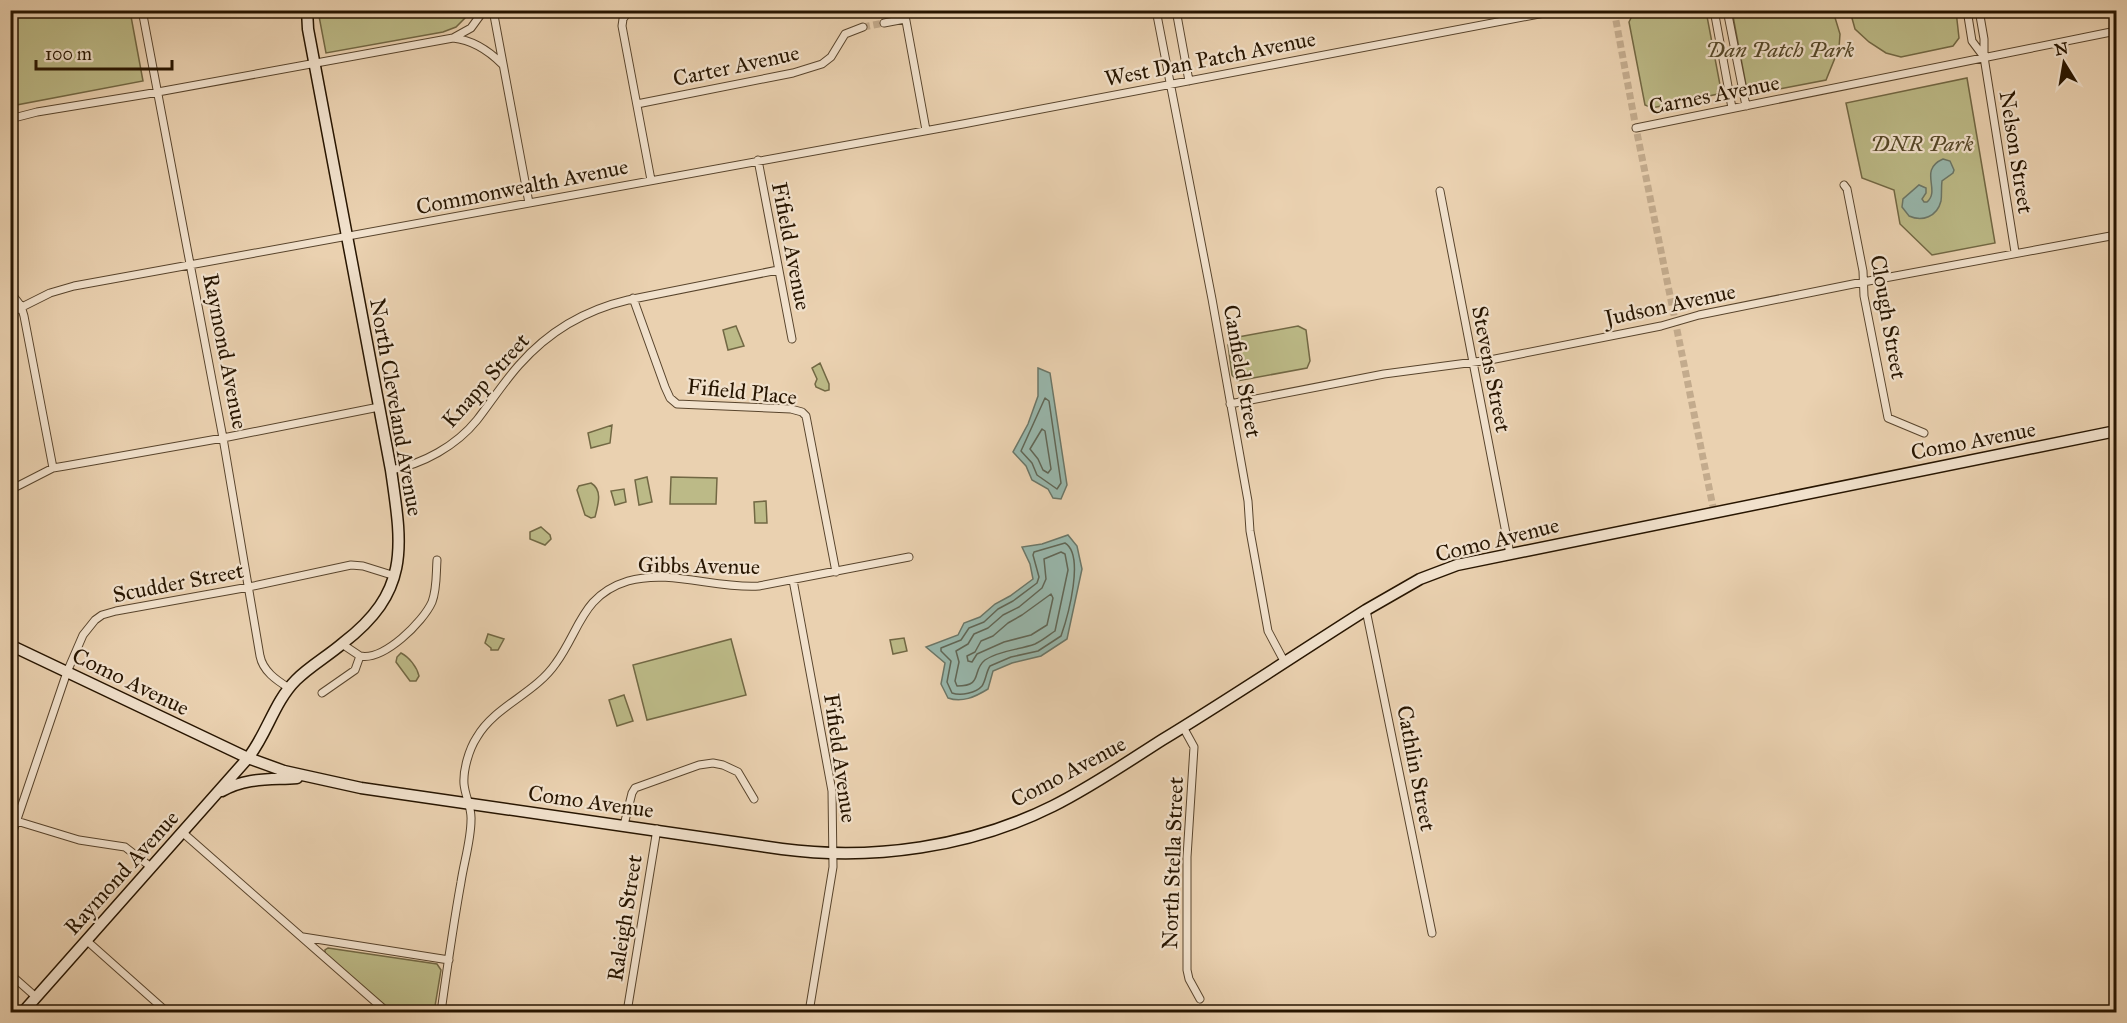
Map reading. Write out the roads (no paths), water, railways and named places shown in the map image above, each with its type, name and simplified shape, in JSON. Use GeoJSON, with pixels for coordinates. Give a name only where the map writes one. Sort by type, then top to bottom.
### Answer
{"type":"FeatureCollection","features":[{"type":"Feature","properties":{"kind":"main road","name":"North Cleveland Avenue"},"geometry":{"type":"LineString","coordinates":[[248,758],[289,688],[317,662],[369,622],[385,597],[399,562],[400,541],[391,470],[314,62],[307,10]]}},
{"type":"Feature","properties":{"kind":"main road","name":"Como Avenue"},"geometry":{"type":"LineString","coordinates":[[10,645],[248,758],[310,778],[361,788],[657,829],[782,849],[833,853],[882,852],[931,845],[993,830],[1019,821],[1072,796],[1366,610],[1402,588],[1440,571],[1510,554],[2116,431]]}},
{"type":"Feature","properties":{"kind":"main road","name":"Raymond Avenue"},"geometry":{"type":"LineString","coordinates":[[22,1012],[248,758]]}},
{"type":"Feature","properties":{"kind":"main road"},"geometry":{"type":"LineString","coordinates":[[214,796],[235,785],[255,779],[310,778]]}},
{"type":"Feature","properties":{"kind":"street","name":"Raymond Avenue"},"geometry":{"type":"LineString","coordinates":[[142,10],[223,438],[261,662],[277,681],[289,688]]}},
{"type":"Feature","properties":{"kind":"street"},"geometry":{"type":"LineString","coordinates":[[453,38],[471,28],[484,10]]}},
{"type":"Feature","properties":{"kind":"street"},"geometry":{"type":"LineString","coordinates":[[493,10],[530,203]]}},
{"type":"Feature","properties":{"kind":"street"},"geometry":{"type":"LineString","coordinates":[[629,10],[623,19],[622,26],[651,180]]}},
{"type":"Feature","properties":{"kind":"street","name":"Canfield Street"},"geometry":{"type":"LineString","coordinates":[[1156,10],[1248,501],[1250,531],[1268,631],[1284,662]]}},
{"type":"Feature","properties":{"kind":"street"},"geometry":{"type":"LineString","coordinates":[[1176,10],[1189,81]]}},
{"type":"Feature","properties":{"kind":"street","name":"West Dan Patch Avenue"},"geometry":{"type":"LineString","coordinates":[[1044,107],[1560,10]]}},
{"type":"Feature","properties":{"kind":"street"},"geometry":{"type":"LineString","coordinates":[[1714,10],[1732,108]]}},
{"type":"Feature","properties":{"kind":"street"},"geometry":{"type":"LineString","coordinates":[[1727,10],[1746,106]]}},
{"type":"Feature","properties":{"kind":"street","name":"Nelson Street"},"geometry":{"type":"LineString","coordinates":[[1966,10],[1972,41],[1984,57]]}},
{"type":"Feature","properties":{"kind":"street","name":"Nelson Street"},"geometry":{"type":"LineString","coordinates":[[1979,10],[1984,39],[1984,57],[2015,252]]}},
{"type":"Feature","properties":{"kind":"street"},"geometry":{"type":"LineString","coordinates":[[884,23],[905,15],[926,130]]}},
{"type":"Feature","properties":{"kind":"street","name":"Carter Avenue"},"geometry":{"type":"LineString","coordinates":[[637,104],[792,73],[822,64],[831,57],[845,34],[863,27]]}},
{"type":"Feature","properties":{"kind":"street","name":"Carnes Avenue"},"geometry":{"type":"LineString","coordinates":[[1636,128],[2116,31]]}},
{"type":"Feature","properties":{"kind":"street"},"geometry":{"type":"LineString","coordinates":[[10,119],[37,112],[453,38],[462,39],[479,47],[502,64]]}},
{"type":"Feature","properties":{"kind":"street","name":"Commonwealth Avenue"},"geometry":{"type":"LineString","coordinates":[[10,313],[50,293],[74,286],[1044,107]]}},
{"type":"Feature","properties":{"kind":"street","name":"Fifield Avenue"},"geometry":{"type":"LineString","coordinates":[[758,160],[792,339]]}},
{"type":"Feature","properties":{"kind":"street","name":"Clough Street"},"geometry":{"type":"LineString","coordinates":[[1844,185],[1847,189],[1863,271],[1864,296],[1888,418],[1924,434]]}},
{"type":"Feature","properties":{"kind":"street","name":"Stevens Street"},"geometry":{"type":"LineString","coordinates":[[1440,191],[1510,554]]}},
{"type":"Feature","properties":{"kind":"street","name":"Judson Avenue"},"geometry":{"type":"LineString","coordinates":[[1230,404],[1384,374],[1472,362],[1661,326],[1699,315],[2116,234]]}},
{"type":"Feature","properties":{"kind":"street","name":"Knapp Street"},"geometry":{"type":"LineString","coordinates":[[391,470],[432,456],[462,436],[476,422],[519,365],[553,333],[594,310],[633,298],[778,270]]}},
{"type":"Feature","properties":{"kind":"street"},"geometry":{"type":"LineString","coordinates":[[10,292],[21,306],[53,468]]}},
{"type":"Feature","properties":{"kind":"street","name":"Fifield Place"},"geometry":{"type":"LineString","coordinates":[[633,298],[665,387],[670,398],[677,404],[790,409],[802,412],[807,419],[836,572]]}},
{"type":"Feature","properties":{"kind":"street"},"geometry":{"type":"LineString","coordinates":[[10,490],[53,468],[379,407]]}},
{"type":"Feature","properties":{"kind":"street","name":"Gibbs Avenue"},"geometry":{"type":"LineString","coordinates":[[441,1012],[471,820],[464,784],[471,748],[478,733],[493,717],[532,689],[547,675],[562,654],[582,615],[607,591],[629,581],[651,578],[759,586],[909,557]]}},
{"type":"Feature","properties":{"kind":"street"},"geometry":{"type":"LineString","coordinates":[[342,644],[360,656],[368,657],[381,652],[399,639],[424,615],[432,600],[435,591],[437,560]]}},
{"type":"Feature","properties":{"kind":"street","name":"Scudder Street"},"geometry":{"type":"LineString","coordinates":[[10,840],[14,820],[67,672],[88,627],[102,615],[137,606],[249,587],[351,565],[363,566],[395,576]]}},
{"type":"Feature","properties":{"kind":"street","name":"Fifield Avenue"},"geometry":{"type":"LineString","coordinates":[[793,580],[832,791],[833,867],[809,1012]]}},
{"type":"Feature","properties":{"kind":"street","name":"Cathlin Street"},"geometry":{"type":"LineString","coordinates":[[1366,610],[1432,933]]}},
{"type":"Feature","properties":{"kind":"street"},"geometry":{"type":"LineString","coordinates":[[322,693],[356,670],[360,656]]}},
{"type":"Feature","properties":{"kind":"street","name":"North Stella Street"},"geometry":{"type":"LineString","coordinates":[[1183,727],[1194,747],[1187,857],[1186,970],[1200,999]]}},
{"type":"Feature","properties":{"kind":"street","name":"Raleigh Street"},"geometry":{"type":"LineString","coordinates":[[624,825],[635,788],[704,764],[719,764],[738,772],[754,799]]}},
{"type":"Feature","properties":{"kind":"street"},"geometry":{"type":"LineString","coordinates":[[14,820],[79,840],[125,847],[152,867]]}},
{"type":"Feature","properties":{"kind":"street","name":"Raleigh Street"},"geometry":{"type":"LineString","coordinates":[[627,1012],[657,829]]}},
{"type":"Feature","properties":{"kind":"street"},"geometry":{"type":"LineString","coordinates":[[182,832],[387,1012]]}},
{"type":"Feature","properties":{"kind":"street"},"geometry":{"type":"LineString","coordinates":[[301,937],[449,960]]}},
{"type":"Feature","properties":{"kind":"street"},"geometry":{"type":"LineString","coordinates":[[86,940],[167,1012]]}},
{"type":"Feature","properties":{"kind":"street"},"geometry":{"type":"LineString","coordinates":[[10,974],[36,998]]}},
{"type":"Feature","properties":{"kind":"water"},"geometry":{"type":"Polygon","coordinates":[[[1943,159],[1950,161],[1954,170],[1942,181],[1939,206],[1928,217],[1909,216],[1902,207],[1903,199],[1919,185],[1926,188],[1922,199],[1927,202],[1932,192],[1932,169],[1943,159]]]}},
{"type":"Feature","properties":{"kind":"water"},"geometry":{"type":"Polygon","coordinates":[[[1038,368],[1050,373],[1067,485],[1061,499],[1053,498],[1048,489],[1032,480],[1026,466],[1013,452],[1028,424],[1038,396],[1038,368]]]}},
{"type":"Feature","properties":{"kind":"water"},"geometry":{"type":"Polygon","coordinates":[[[1068,535],[1077,546],[1082,569],[1067,639],[1041,656],[1012,663],[993,671],[988,689],[978,694],[963,699],[948,698],[941,684],[945,663],[926,647],[958,635],[964,623],[980,617],[995,604],[1033,579],[1030,564],[1022,547],[1042,544],[1068,535]]]}},
{"type":"Feature","properties":{"kind":"tunnel"},"geometry":{"type":"LineString","coordinates":[[1614,10],[1714,512]]}},
{"type":"Feature","properties":{"kind":"tunnel"},"geometry":{"type":"LineString","coordinates":[[863,27],[884,23]]}},
{"type":"Feature","properties":{"kind":"park label","name":"Dan Patch Park"},"geometry":{"type":"Point","coordinates":[1780,49]}},
{"type":"Feature","properties":{"kind":"park label","name":"DNR Park"},"geometry":{"type":"Point","coordinates":[1922,143]}}]}
